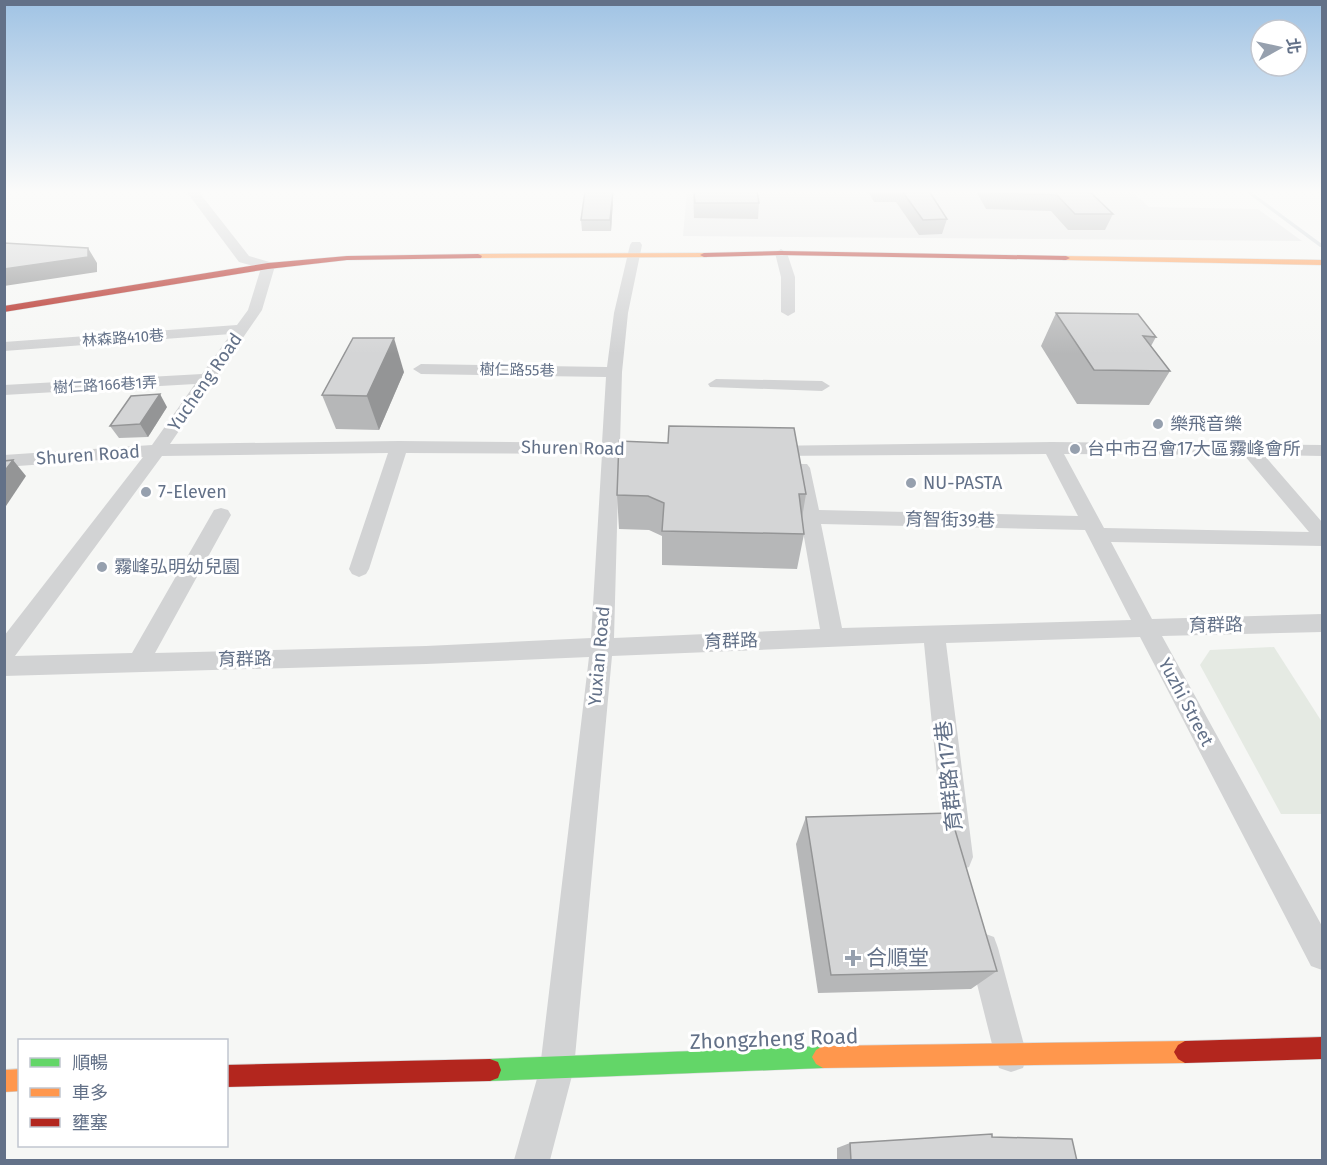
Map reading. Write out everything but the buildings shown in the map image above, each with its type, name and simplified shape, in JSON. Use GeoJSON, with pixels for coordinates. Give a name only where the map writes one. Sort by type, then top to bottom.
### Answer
{"type":"FeatureCollection","features":[{"type":"Feature","properties":{"kind":"main road"},"geometry":{"type":"LineString","coordinates":[[4,296],[244,259],[350,248],[411,245]]}},
{"type":"Feature","properties":{"kind":"main road"},"geometry":{"type":"LineString","coordinates":[[486,245],[781,252],[1320,256]]}},
{"type":"Feature","properties":{"kind":"main road"},"geometry":{"type":"LineString","coordinates":[[4,309],[268,266],[347,258],[635,250],[1320,256]]}},
{"type":"Feature","properties":{"kind":"main road","name":"Zhongzheng Road"},"geometry":{"type":"LineString","coordinates":[[228,1076],[557,1068],[823,1057],[1011,1056],[1323,1048]]}},
{"type":"Feature","properties":{"kind":"street"},"geometry":{"type":"LineString","coordinates":[[234,245],[244,259],[268,266]]}},
{"type":"Feature","properties":{"kind":"street","name":"Yuxian Road"},"geometry":{"type":"LineString","coordinates":[[532,1161],[557,1068],[602,646],[614,372],[621,313],[635,250]]}},
{"type":"Feature","properties":{"kind":"street"},"geometry":{"type":"LineString","coordinates":[[781,252],[788,277],[788,312]]}},
{"type":"Feature","properties":{"kind":"street","name":"Yucheng Road"},"geometry":{"type":"LineString","coordinates":[[4,654],[157,450],[255,310],[268,266]]}},
{"type":"Feature","properties":{"kind":"street","name":"林森路410巷"},"geometry":{"type":"LineString","coordinates":[[4,347],[242,329]]}},
{"type":"Feature","properties":{"kind":"street","name":"樹仁路55巷"},"geometry":{"type":"LineString","coordinates":[[421,369],[614,372]]}},
{"type":"Feature","properties":{"kind":"street","name":"樹仁路166巷1弄"},"geometry":{"type":"LineString","coordinates":[[4,390],[206,380]]}},
{"type":"Feature","properties":{"kind":"street"},"geometry":{"type":"LineString","coordinates":[[716,384],[822,386]]}},
{"type":"Feature","properties":{"kind":"street"},"geometry":{"type":"LineString","coordinates":[[359,570],[399,447]]}},
{"type":"Feature","properties":{"kind":"street","name":"Shuren Road"},"geometry":{"type":"LineString","coordinates":[[4,460],[157,450],[399,447],[669,449]]}},
{"type":"Feature","properties":{"kind":"street"},"geometry":{"type":"LineString","coordinates":[[751,450],[1052,448],[1323,450]]}},
{"type":"Feature","properties":{"kind":"street","name":"Yuzhi Street"},"geometry":{"type":"LineString","coordinates":[[1052,448],[1145,626],[1323,955]]}},
{"type":"Feature","properties":{"kind":"street"},"geometry":{"type":"LineString","coordinates":[[1249,449],[1323,537]]}},
{"type":"Feature","properties":{"kind":"street"},"geometry":{"type":"LineString","coordinates":[[797,450],[833,637]]}},
{"type":"Feature","properties":{"kind":"street"},"geometry":{"type":"LineString","coordinates":[[139,661],[221,515]]}},
{"type":"Feature","properties":{"kind":"street","name":"育智街39巷"},"geometry":{"type":"LineString","coordinates":[[809,517],[1323,537]]}},
{"type":"Feature","properties":{"kind":"street","name":"育群路"},"geometry":{"type":"LineString","coordinates":[[4,666],[426,655],[602,646],[1145,626],[1323,623]]}},
{"type":"Feature","properties":{"kind":"street","name":"育群路117巷"},"geometry":{"type":"LineString","coordinates":[[934,634],[957,848],[966,882]]}},
{"type":"Feature","properties":{"kind":"street"},"geometry":{"type":"LineString","coordinates":[[978,929],[1011,1056]]}},
{"type":"Feature","properties":{"kind":"shaded area"},"geometry":{"type":"Polygon","coordinates":[[[1274,647],[1322,722],[1322,814],[1281,814],[1200,665],[1210,650],[1274,647]]]}},
{"type":"Feature","properties":{"kind":"traffic: fast"},"geometry":{"type":"LineString","coordinates":[[490,1070],[823,1057]]}},
{"type":"Feature","properties":{"kind":"traffic: slow"},"geometry":{"type":"LineString","coordinates":[[478,256],[704,255]]}},
{"type":"Feature","properties":{"kind":"traffic: slow"},"geometry":{"type":"LineString","coordinates":[[1066,258],[1322,263]]}},
{"type":"Feature","properties":{"kind":"traffic: slow"},"geometry":{"type":"LineString","coordinates":[[823,1057],[1185,1052]]}},
{"type":"Feature","properties":{"kind":"traffic: slow"},"geometry":{"type":"LineString","coordinates":[[4,1081],[18,1080]]}},
{"type":"Feature","properties":{"kind":"traffic: jam"},"geometry":{"type":"LineString","coordinates":[[704,255],[781,253],[1066,258]]}},
{"type":"Feature","properties":{"kind":"traffic: jam"},"geometry":{"type":"LineString","coordinates":[[4,309],[268,266],[347,258],[478,256]]}},
{"type":"Feature","properties":{"kind":"traffic: jam"},"geometry":{"type":"LineString","coordinates":[[1185,1052],[1322,1048]]}},
{"type":"Feature","properties":{"kind":"traffic: jam"},"geometry":{"type":"LineString","coordinates":[[228,1076],[490,1070]]}},
{"type":"Feature","properties":{"kind":"place","name":"樂飛音樂"},"geometry":{"type":"Point","coordinates":[1158,424]}},
{"type":"Feature","properties":{"kind":"place","name":"台中市召會17大區霧峰會所"},"geometry":{"type":"Point","coordinates":[1075,449]}},
{"type":"Feature","properties":{"kind":"place","name":"NU-PASTA"},"geometry":{"type":"Point","coordinates":[911,483]}},
{"type":"Feature","properties":{"kind":"place","name":"7-Eleven"},"geometry":{"type":"Point","coordinates":[146,492]}},
{"type":"Feature","properties":{"kind":"place","name":"霧峰弘明幼兒園"},"geometry":{"type":"Point","coordinates":[102,567]}},
{"type":"Feature","properties":{"kind":"place","name":"合順堂"},"geometry":{"type":"Point","coordinates":[853,958]}}]}
